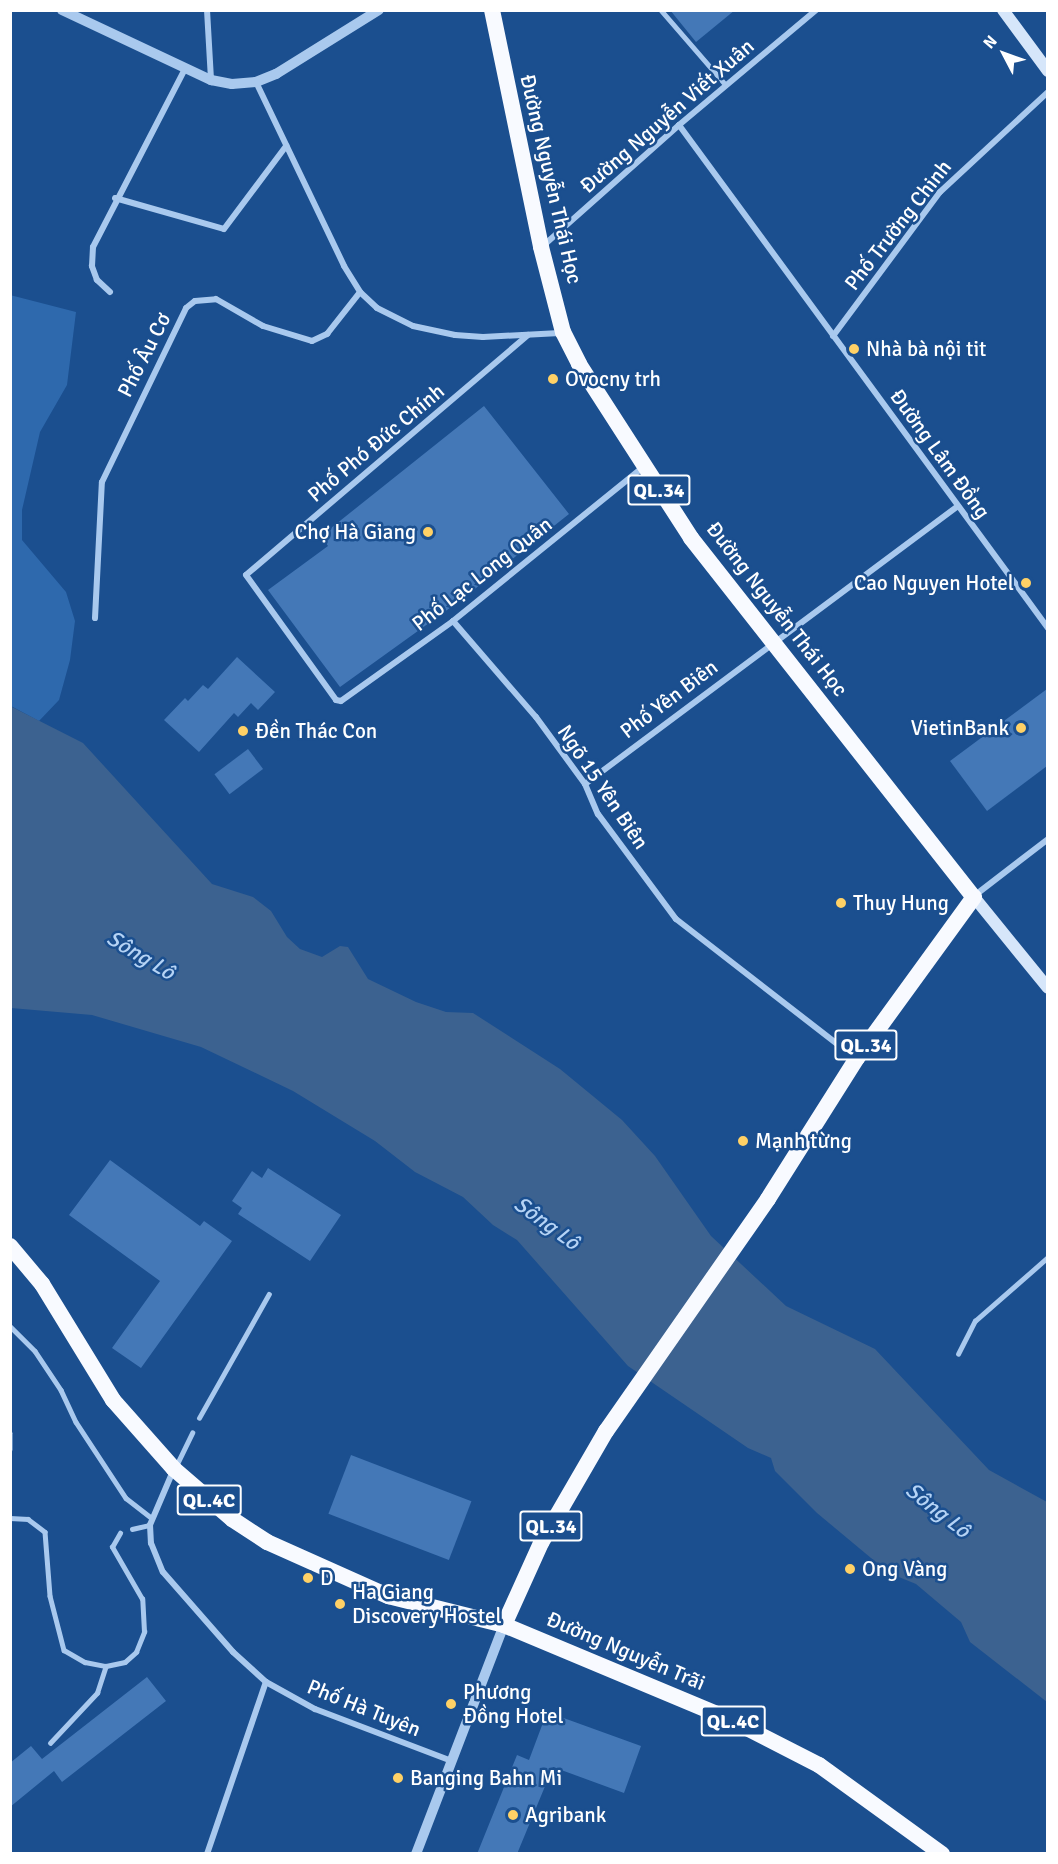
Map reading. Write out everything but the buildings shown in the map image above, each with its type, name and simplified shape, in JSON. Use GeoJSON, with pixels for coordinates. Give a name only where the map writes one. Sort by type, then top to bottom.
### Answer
{"type":"FeatureCollection","features":[{"type":"Feature","properties":{"kind":"highway","name":"Đường Nguyễn Thái Học"},"geometry":{"type":"LineString","coordinates":[[492,10],[541,247],[563,332],[643,467],[691,537],[974,897]]}},
{"type":"Feature","properties":{"kind":"highway","name":"QL.34"},"geometry":{"type":"LineString","coordinates":[[504,1625],[541,1543],[606,1431],[768,1199],[856,1058],[974,897]]}},
{"type":"Feature","properties":{"kind":"highway","name":"QL.4C"},"geometry":{"type":"LineString","coordinates":[[10,1246],[42,1284],[113,1400],[174,1469],[232,1520],[267,1542],[388,1596],[504,1625]]}},
{"type":"Feature","properties":{"kind":"highway","name":"Đường Nguyễn Trãi"},"geometry":{"type":"LineString","coordinates":[[504,1625],[731,1720],[809,1760],[942,1854]]}},
{"type":"Feature","properties":{"kind":"main road"},"geometry":{"type":"LineString","coordinates":[[1003,10],[1047,71]]}},
{"type":"Feature","properties":{"kind":"main road","name":"Đường Nguyễn Thái Học"},"geometry":{"type":"LineString","coordinates":[[974,897],[1047,988]]}},
{"type":"Feature","properties":{"kind":"street"},"geometry":{"type":"LineString","coordinates":[[62,10],[212,80],[256,82],[379,10]]}},
{"type":"Feature","properties":{"kind":"street"},"geometry":{"type":"LineString","coordinates":[[207,10],[212,80]]}},
{"type":"Feature","properties":{"kind":"street","name":"Đường Nguyễn Viết Xuân"},"geometry":{"type":"LineString","coordinates":[[541,247],[679,125],[816,10]]}},
{"type":"Feature","properties":{"kind":"street"},"geometry":{"type":"LineString","coordinates":[[110,292],[97,280],[92,266],[93,247],[115,198],[185,69]]}},
{"type":"Feature","properties":{"kind":"street"},"geometry":{"type":"LineString","coordinates":[[256,82],[360,292],[378,308],[413,326],[483,337],[528,336],[563,332]]}},
{"type":"Feature","properties":{"kind":"street","name":"Phố Trường Chinh"},"geometry":{"type":"LineString","coordinates":[[833,336],[940,192],[1047,92]]}},
{"type":"Feature","properties":{"kind":"street","name":"Đường Lâm Đồng"},"geometry":{"type":"LineString","coordinates":[[679,125],[1047,628]]}},
{"type":"Feature","properties":{"kind":"street"},"geometry":{"type":"LineString","coordinates":[[115,198],[224,229],[286,146]]}},
{"type":"Feature","properties":{"kind":"street","name":"Phố Âu Cơ"},"geometry":{"type":"LineString","coordinates":[[95,618],[100,497],[107,464],[186,308],[195,301],[216,299],[253,322],[312,340],[327,334],[360,292]]}},
{"type":"Feature","properties":{"kind":"street","name":"Phố Phó Đức Chính"},"geometry":{"type":"LineString","coordinates":[[338,702],[246,576],[528,336]]}},
{"type":"Feature","properties":{"kind":"street","name":"Phố Lạc Long Quân"},"geometry":{"type":"LineString","coordinates":[[338,702],[453,621],[643,467]]}},
{"type":"Feature","properties":{"kind":"street","name":"Phố Yên Biên"},"geometry":{"type":"LineString","coordinates":[[585,784],[772,641],[958,506]]}},
{"type":"Feature","properties":{"kind":"street","name":"Ngõ 15 Yên Biên"},"geometry":{"type":"LineString","coordinates":[[453,621],[536,717],[585,784],[598,814],[676,919],[856,1058]]}},
{"type":"Feature","properties":{"kind":"street"},"geometry":{"type":"LineString","coordinates":[[974,897],[1047,839]]}},
{"type":"Feature","properties":{"kind":"street"},"geometry":{"type":"LineString","coordinates":[[151,1521],[174,1469]]}},
{"type":"Feature","properties":{"kind":"street","name":"Phố Hà Tuyên"},"geometry":{"type":"LineString","coordinates":[[151,1521],[151,1543],[163,1572],[233,1652],[266,1682],[315,1709],[452,1761]]}},
{"type":"Feature","properties":{"kind":"street"},"geometry":{"type":"LineString","coordinates":[[416,1854],[504,1625]]}},
{"type":"Feature","properties":{"kind":"street"},"geometry":{"type":"LineString","coordinates":[[207,1854],[266,1682]]}},
{"type":"Feature","properties":{"kind":"lane"},"geometry":{"type":"LineString","coordinates":[[661,10],[726,85]]}},
{"type":"Feature","properties":{"kind":"lane"},"geometry":{"type":"LineString","coordinates":[[958,1354],[975,1321],[1047,1257]]}},
{"type":"Feature","properties":{"kind":"lane"},"geometry":{"type":"LineString","coordinates":[[199,1418],[269,1294]]}},
{"type":"Feature","properties":{"kind":"lane"},"geometry":{"type":"LineString","coordinates":[[10,1326],[54,1380],[126,1498],[151,1521],[132,1529]]}},
{"type":"Feature","properties":{"kind":"lane"},"geometry":{"type":"LineString","coordinates":[[174,1469],[192,1433]]}},
{"type":"Feature","properties":{"kind":"lane"},"geometry":{"type":"LineString","coordinates":[[10,1434],[10,1449]]}},
{"type":"Feature","properties":{"kind":"lane"},"geometry":{"type":"LineString","coordinates":[[10,1518],[28,1519],[45,1532],[50,1596],[64,1650],[85,1662],[106,1666],[125,1662],[136,1652],[144,1632],[142,1599],[112,1547],[120,1533]]}},
{"type":"Feature","properties":{"kind":"lane"},"geometry":{"type":"LineString","coordinates":[[50,1743],[97,1693],[106,1666]]}},
{"type":"Feature","properties":{"kind":"shaded area"},"geometry":{"type":"Polygon","coordinates":[[[10,295],[76,312],[67,385],[40,432],[22,510],[22,540],[66,592],[75,621],[70,660],[59,700],[39,721],[11,706],[10,295]]]}},
{"type":"Feature","properties":{"kind":"water","name":"Sông Lô"},"geometry":{"type":"Polygon","coordinates":[[[10,706],[83,743],[212,884],[253,897],[271,911],[287,937],[300,949],[322,957],[340,946],[348,947],[368,979],[416,1002],[446,1012],[473,1013],[560,1069],[622,1120],[655,1156],[711,1236],[786,1306],[875,1349],[989,1470],[1047,1502],[1047,1702],[970,1642],[961,1622],[916,1584],[889,1573],[817,1513],[775,1471],[771,1458],[748,1448],[628,1366],[517,1240],[493,1225],[463,1197],[415,1172],[375,1141],[293,1091],[201,1047],[92,1015],[11,1008],[10,706]]]}},
{"type":"Feature","properties":{"kind":"place","name":"Nhà bà nội tit"},"geometry":{"type":"Point","coordinates":[854,349]}},
{"type":"Feature","properties":{"kind":"place","name":"Ovocny trh"},"geometry":{"type":"Point","coordinates":[553,379]}},
{"type":"Feature","properties":{"kind":"place","name":"Chợ Hà Giang"},"geometry":{"type":"Point","coordinates":[428,532]}},
{"type":"Feature","properties":{"kind":"place","name":"Cao Nguyen Hotel"},"geometry":{"type":"Point","coordinates":[1026,583]}},
{"type":"Feature","properties":{"kind":"place","name":"VietinBank"},"geometry":{"type":"Point","coordinates":[1021,728]}},
{"type":"Feature","properties":{"kind":"place","name":"Đền Thác Con"},"geometry":{"type":"Point","coordinates":[243,731]}},
{"type":"Feature","properties":{"kind":"place","name":"Thuy Hung"},"geometry":{"type":"Point","coordinates":[841,903]}},
{"type":"Feature","properties":{"kind":"place","name":"Mạnh từng"},"geometry":{"type":"Point","coordinates":[743,1141]}},
{"type":"Feature","properties":{"kind":"place","name":"Ong Vàng"},"geometry":{"type":"Point","coordinates":[850,1569]}},
{"type":"Feature","properties":{"kind":"place","name":"D"},"geometry":{"type":"Point","coordinates":[308,1578]}},
{"type":"Feature","properties":{"kind":"place","name":"Ha Giang Discovery Hostel"},"geometry":{"type":"Point","coordinates":[340,1604]}},
{"type":"Feature","properties":{"kind":"place","name":"Phương Đồng Hotel"},"geometry":{"type":"Point","coordinates":[451,1704]}},
{"type":"Feature","properties":{"kind":"place","name":"Banging Bahn Mi"},"geometry":{"type":"Point","coordinates":[398,1778]}},
{"type":"Feature","properties":{"kind":"place","name":"Agribank"},"geometry":{"type":"Point","coordinates":[513,1815]}}]}
